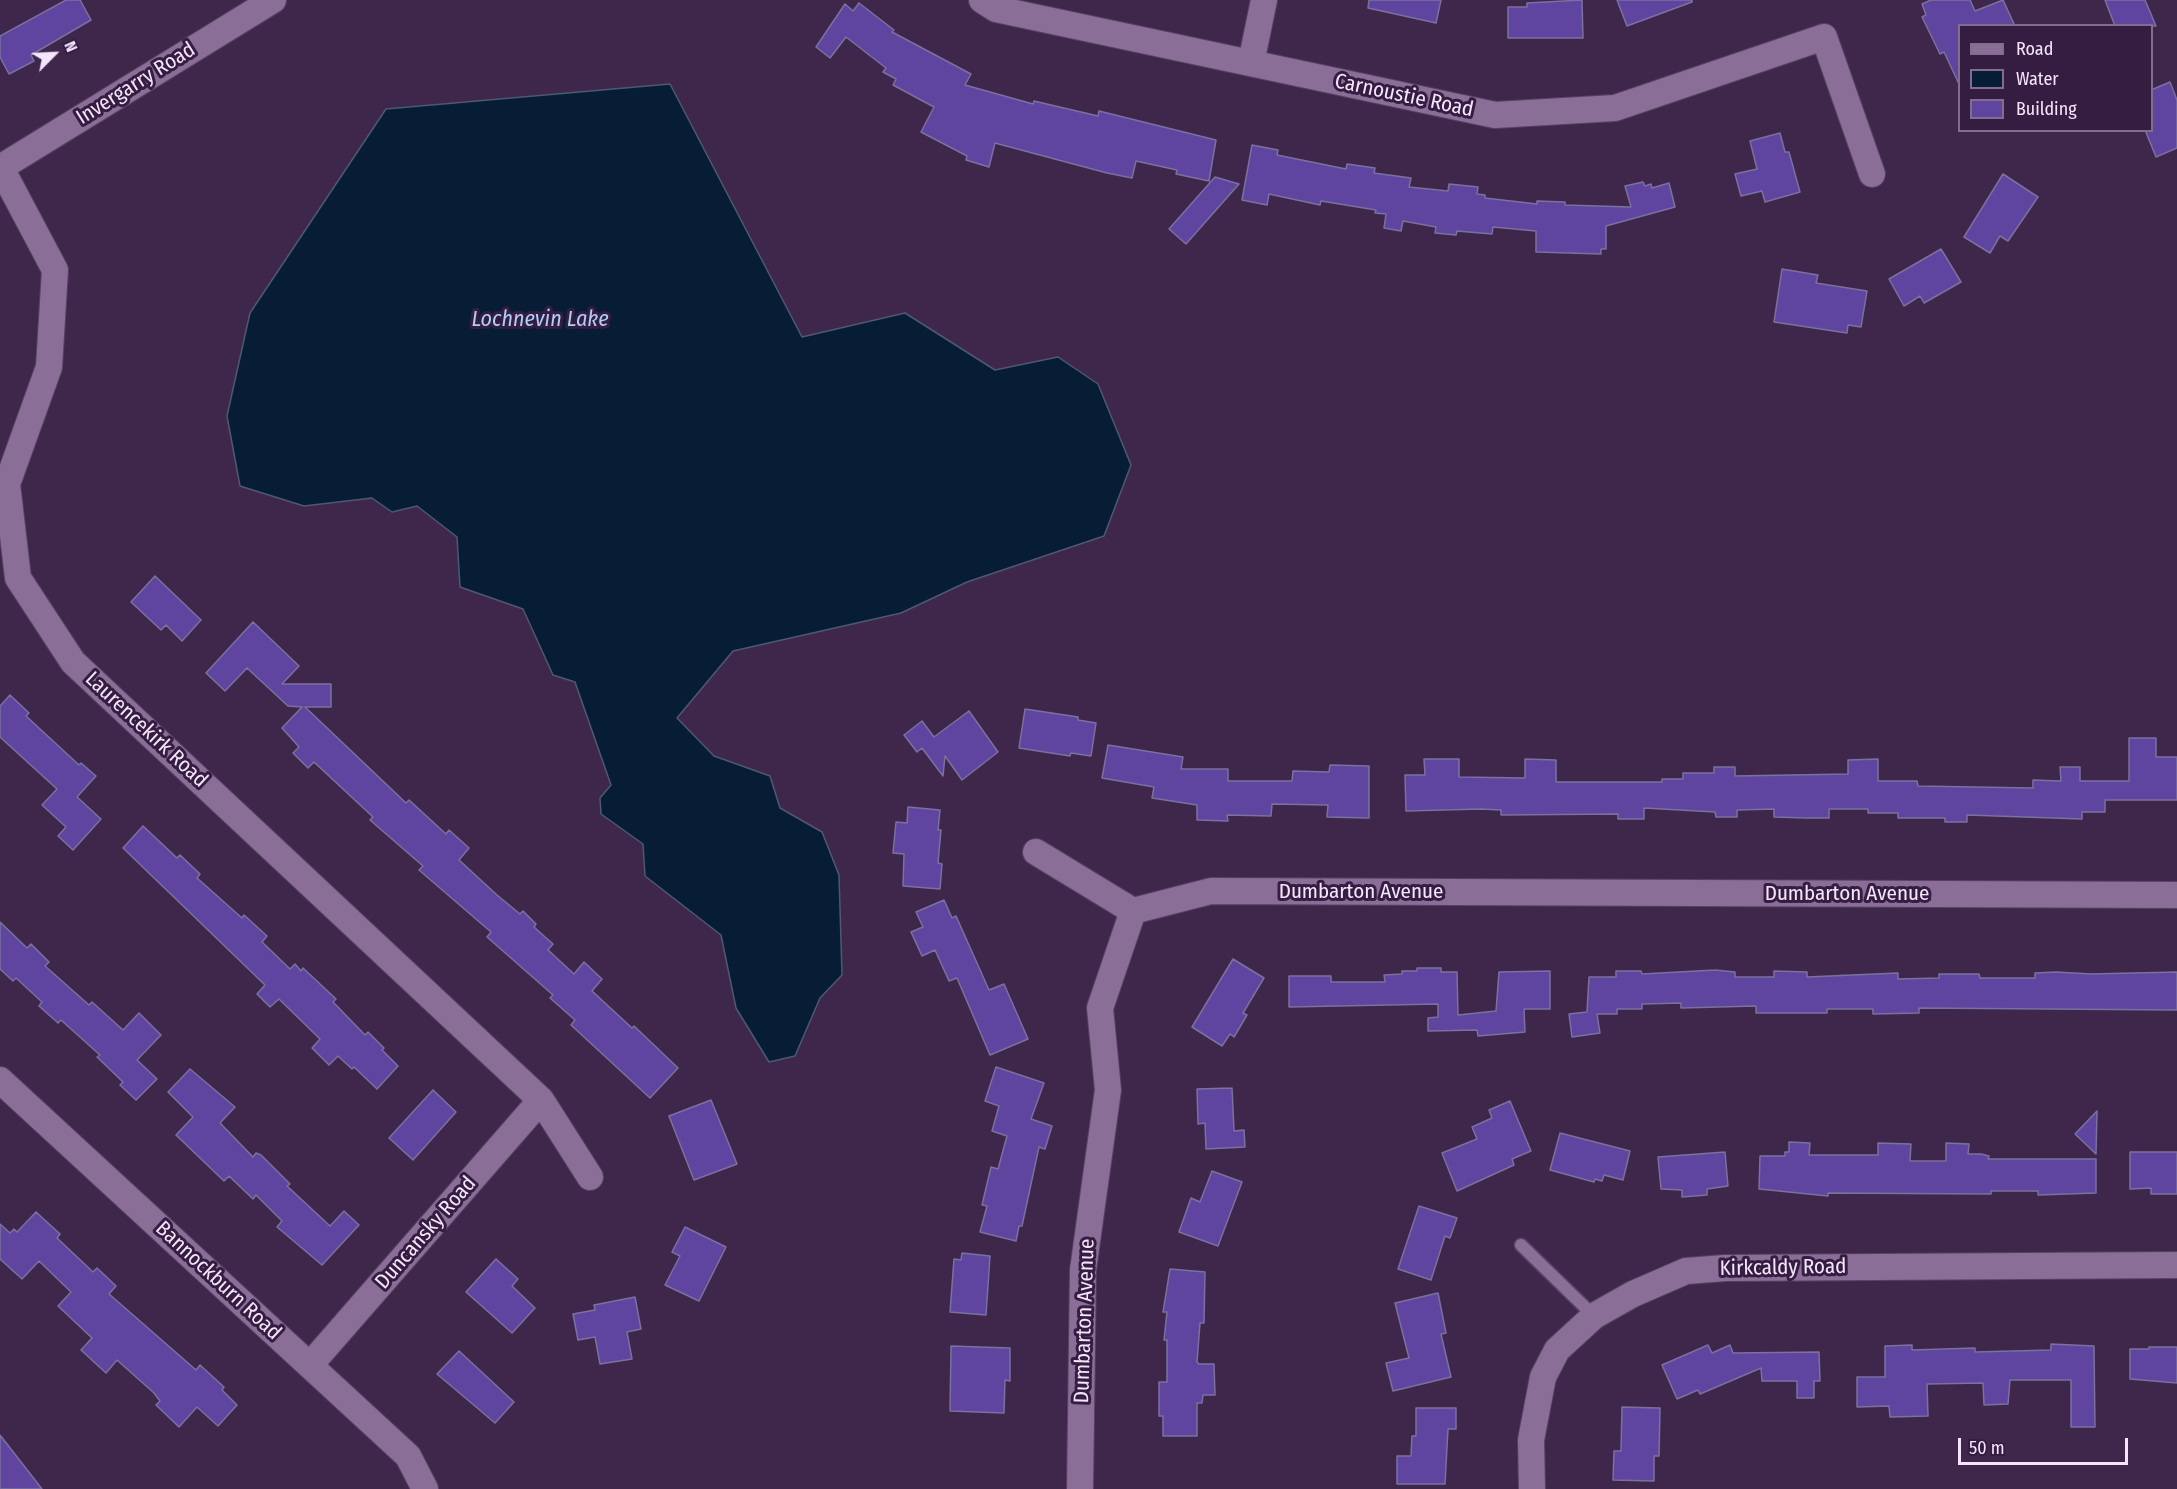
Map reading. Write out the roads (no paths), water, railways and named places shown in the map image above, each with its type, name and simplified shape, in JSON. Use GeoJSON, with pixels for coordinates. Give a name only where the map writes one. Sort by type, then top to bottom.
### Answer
{"type":"FeatureCollection","features":[{"type":"Feature","properties":{"kind":"street","name":"Invergarry Road"},"geometry":{"type":"LineString","coordinates":[[0,168],[273,0]]}},
{"type":"Feature","properties":{"kind":"street","name":"Carnoustie Road"},"geometry":{"type":"LineString","coordinates":[[982,0],[996,9],[1495,115],[1615,108],[1824,38],[1872,174]]}},
{"type":"Feature","properties":{"kind":"street"},"geometry":{"type":"LineString","coordinates":[[1251,63],[1264,0]]}},
{"type":"Feature","properties":{"kind":"street","name":"Laurencekirk Road"},"geometry":{"type":"LineString","coordinates":[[0,168],[55,270],[49,367],[7,484],[18,578],[73,662],[541,1100],[590,1177]]}},
{"type":"Feature","properties":{"kind":"street"},"geometry":{"type":"LineString","coordinates":[[1036,852],[1133,911]]}},
{"type":"Feature","properties":{"kind":"street","name":"Dumbarton Avenue"},"geometry":{"type":"LineString","coordinates":[[1080,1489],[1083,1270],[1108,1090],[1100,1008],[1133,911],[1211,891],[2177,895]]}},
{"type":"Feature","properties":{"kind":"street","name":"Bannockburn Road"},"geometry":{"type":"LineString","coordinates":[[0,1080],[408,1456],[425,1489]]}},
{"type":"Feature","properties":{"kind":"street","name":"Duncansky Road"},"geometry":{"type":"LineString","coordinates":[[310,1365],[541,1100]]}},
{"type":"Feature","properties":{"kind":"street","name":"Kirkcaldy Road"},"geometry":{"type":"LineString","coordinates":[[1532,1489],[1531,1440],[1543,1377],[1557,1350],[1594,1316],[1633,1294],[1686,1271],[2177,1265]]}},
{"type":"Feature","properties":{"kind":"lane"},"geometry":{"type":"LineString","coordinates":[[1521,1245],[1594,1316]]}},
{"type":"Feature","properties":{"kind":"water","name":"Lochnevin Lake"},"geometry":{"type":"Polygon","coordinates":[[[670,84],[802,337],[905,313],[995,370],[1058,357],[1098,384],[1131,465],[1104,536],[967,582],[901,613],[733,651],[677,718],[714,756],[770,776],[780,808],[822,832],[839,875],[842,975],[820,998],[795,1056],[769,1062],[736,1008],[721,935],[645,876],[643,844],[601,814],[600,798],[611,785],[575,682],[553,675],[523,609],[460,587],[457,537],[417,506],[392,512],[372,498],[304,506],[240,486],[227,416],[250,313],[386,109],[670,84]]]}}]}
